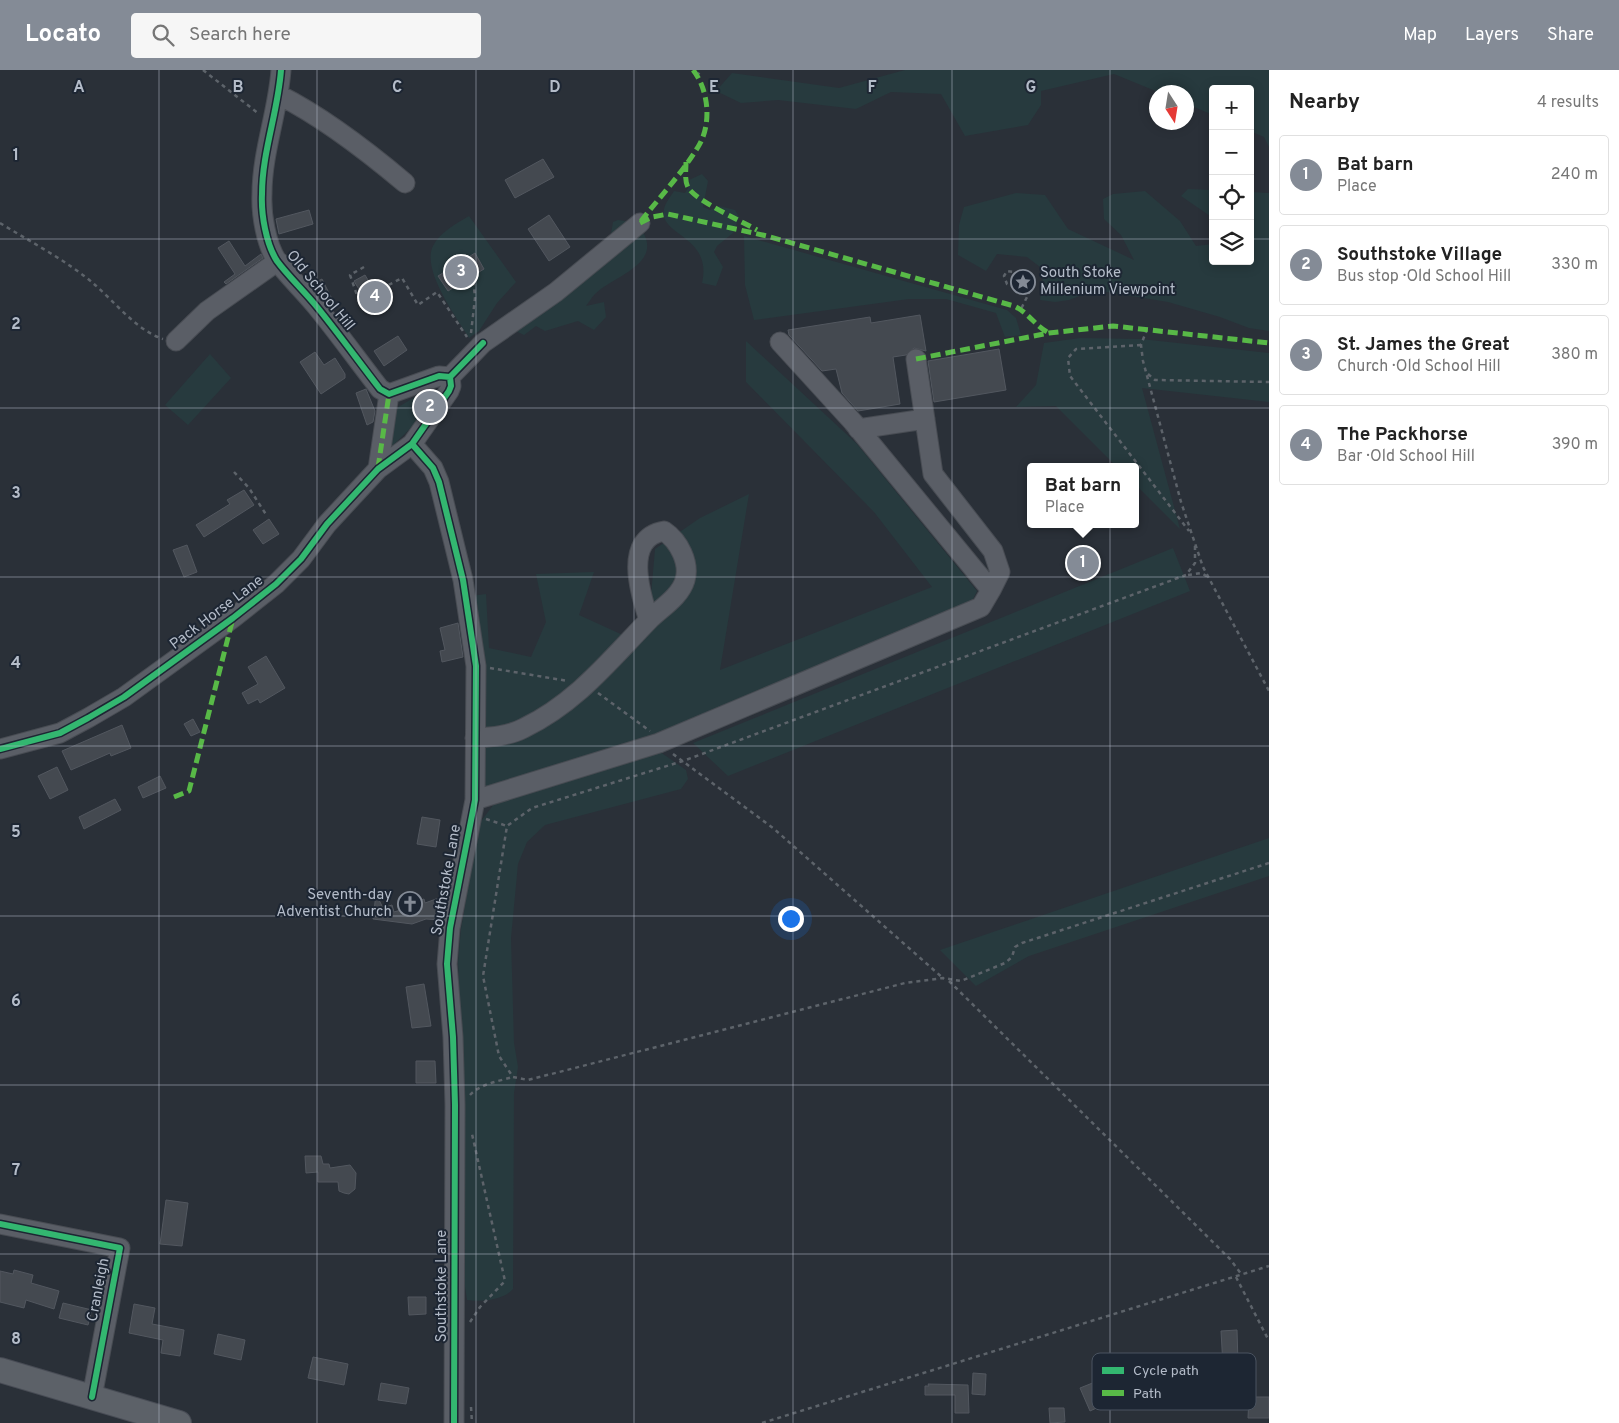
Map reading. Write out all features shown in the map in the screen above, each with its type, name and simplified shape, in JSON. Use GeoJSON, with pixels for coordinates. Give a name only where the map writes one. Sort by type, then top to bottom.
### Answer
{"type":"FeatureCollection","features":[{"type":"Feature","properties":{"kind":"main road"},"geometry":{"type":"LineString","coordinates":[[0,1370],[179,1423]]}},
{"type":"Feature","properties":{"kind":"street","name":"Old School Hill"},"geometry":{"type":"LineString","coordinates":[[281,70],[279,95],[265,156],[262,194],[263,212],[271,246],[278,261],[326,318],[380,389],[389,394]]}},
{"type":"Feature","properties":{"kind":"street"},"geometry":{"type":"LineString","coordinates":[[279,95],[300,105],[379,161],[405,183]]}},
{"type":"Feature","properties":{"kind":"street"},"geometry":{"type":"LineString","coordinates":[[378,469],[389,394],[439,376],[450,377],[483,343],[556,292],[640,223]]}},
{"type":"Feature","properties":{"kind":"street"},"geometry":{"type":"LineString","coordinates":[[176,341],[207,312],[278,261]]}},
{"type":"Feature","properties":{"kind":"street"},"geometry":{"type":"LineString","coordinates":[[780,342],[858,429],[991,590]]}},
{"type":"Feature","properties":{"kind":"street"},"geometry":{"type":"LineString","coordinates":[[478,799],[660,743],[980,607],[1000,572],[993,551],[933,474],[916,359]]}},
{"type":"Feature","properties":{"kind":"street","name":"Pack Horse Lane"},"geometry":{"type":"LineString","coordinates":[[0,749],[60,733],[124,697],[233,618],[276,584],[301,559],[327,524],[378,469],[412,444],[452,386],[450,377]]}},
{"type":"Feature","properties":{"kind":"street"},"geometry":{"type":"LineString","coordinates":[[858,429],[925,419]]}},
{"type":"Feature","properties":{"kind":"street","name":"Southstoke Lane"},"geometry":{"type":"LineString","coordinates":[[412,444],[433,468],[439,482],[463,580],[476,666],[475,738],[478,799],[450,928],[447,964],[453,1037],[455,1104],[454,1423]]}},
{"type":"Feature","properties":{"kind":"street"},"geometry":{"type":"LineString","coordinates":[[475,738],[522,730],[550,714],[585,686],[620,653],[649,620]]}},
{"type":"Feature","properties":{"kind":"street","name":"Cranleigh"},"geometry":{"type":"LineString","coordinates":[[0,1224],[120,1248],[92,1397]]}},
{"type":"Feature","properties":{"kind":"path"},"geometry":{"type":"LineString","coordinates":[[203,70],[273,124]]}},
{"type":"Feature","properties":{"kind":"path"},"geometry":{"type":"LineString","coordinates":[[697,76],[701,70]]}},
{"type":"Feature","properties":{"kind":"path"},"geometry":{"type":"LineString","coordinates":[[0,222],[93,283],[154,336],[176,341]]}},
{"type":"Feature","properties":{"kind":"path"},"geometry":{"type":"LineString","coordinates":[[364,268],[350,275],[358,298],[362,299],[370,312],[384,304],[377,291],[402,278],[418,305],[437,292],[470,342],[474,298],[473,276]]}},
{"type":"Feature","properties":{"kind":"path"},"geometry":{"type":"LineString","coordinates":[[1020,273],[1007,272],[1004,276],[1006,284],[1029,292],[1021,309]]}},
{"type":"Feature","properties":{"kind":"path"},"geometry":{"type":"LineString","coordinates":[[1147,329],[1141,344],[1146,373],[1196,546],[1208,578],[1269,691]]}},
{"type":"Feature","properties":{"kind":"path"},"geometry":{"type":"LineString","coordinates":[[1137,463],[1070,376],[1068,358],[1076,349],[1141,344]]}},
{"type":"Feature","properties":{"kind":"path"},"geometry":{"type":"LineString","coordinates":[[1146,373],[1155,380],[1269,382]]}},
{"type":"Feature","properties":{"kind":"path"},"geometry":{"type":"LineString","coordinates":[[1139,465],[1192,534]]}},
{"type":"Feature","properties":{"kind":"path"},"geometry":{"type":"LineString","coordinates":[[234,472],[249,488],[267,516]]}},
{"type":"Feature","properties":{"kind":"path"},"geometry":{"type":"LineString","coordinates":[[1186,575],[1195,562],[1196,546]]}},
{"type":"Feature","properties":{"kind":"path"},"geometry":{"type":"LineString","coordinates":[[513,1077],[499,1056],[483,976],[507,826],[532,808],[683,761],[1186,575],[1195,572],[1208,578]]}},
{"type":"Feature","properties":{"kind":"path"},"geometry":{"type":"LineString","coordinates":[[487,668],[560,679],[585,686],[609,699],[648,728],[660,743],[773,828],[943,978],[950,981],[1230,1259],[1242,1275]]}},
{"type":"Feature","properties":{"kind":"path"},"geometry":{"type":"LineString","coordinates":[[478,799],[484,818],[483,827]]}},
{"type":"Feature","properties":{"kind":"path"},"geometry":{"type":"LineString","coordinates":[[484,818],[507,826]]}},
{"type":"Feature","properties":{"kind":"path"},"geometry":{"type":"LineString","coordinates":[[455,1104],[464,1102],[474,1090],[513,1077],[528,1080],[905,983],[943,978],[961,981],[1005,963],[1012,957],[1015,947],[1022,943],[1269,863]]}},
{"type":"Feature","properties":{"kind":"path"},"geometry":{"type":"LineString","coordinates":[[470,1331],[470,1322],[474,1314],[505,1281],[471,1130]]}},
{"type":"Feature","properties":{"kind":"path"},"geometry":{"type":"LineString","coordinates":[[762,1423],[1269,1266]]}},
{"type":"Feature","properties":{"kind":"path"},"geometry":{"type":"LineString","coordinates":[[1236,1277],[1269,1341]]}},
{"type":"Feature","properties":{"kind":"path"},"geometry":{"type":"LineString","coordinates":[[471,1405],[472,1423]]}},
{"type":"Feature","properties":{"kind":"green space"},"geometry":{"type":"Polygon","coordinates":[[[905,70],[1269,70],[1269,147],[1264,137],[1254,133],[1254,85],[1209,85],[1209,113],[1194,107],[1194,85],[1149,85],[1149,88],[1114,74],[1041,91],[1041,105],[1028,125],[965,136],[941,94],[891,92],[856,109],[778,100],[741,103],[716,91],[732,73],[839,88],[905,70]]]}},
{"type":"Feature","properties":{"kind":"green space"},"geometry":{"type":"Polygon","coordinates":[[[702,174],[708,181],[703,207],[710,210],[719,206],[735,210],[739,217],[733,233],[717,246],[714,252],[723,267],[716,286],[702,283],[703,267],[700,255],[664,218],[664,209],[674,191],[685,193],[690,185],[689,180],[702,174]]]}},
{"type":"Feature","properties":{"kind":"green space"},"geometry":{"type":"Polygon","coordinates":[[[1188,189],[1209,190],[1209,215],[1181,196],[1188,189]]]}},
{"type":"Feature","properties":{"kind":"green space"},"geometry":{"type":"Polygon","coordinates":[[[1145,191],[1180,221],[1196,246],[1209,244],[1209,265],[1254,265],[1254,192],[1269,193],[1269,331],[1249,328],[1220,317],[1168,302],[1095,290],[1069,300],[1055,302],[1040,300],[1044,270],[1027,257],[997,254],[986,271],[958,255],[959,225],[964,207],[1016,193],[1045,195],[1068,229],[1134,260],[1121,235],[1104,219],[1103,199],[1113,194],[1145,191]]]}},
{"type":"Feature","properties":{"kind":"green space"},"geometry":{"type":"Polygon","coordinates":[[[469,216],[516,282],[497,303],[479,331],[469,338],[442,293],[432,268],[431,256],[436,241],[449,229],[469,216]]]}},
{"type":"Feature","properties":{"kind":"green space"},"geometry":{"type":"Polygon","coordinates":[[[618,220],[625,221],[639,228],[644,234],[647,245],[645,254],[640,262],[595,294],[586,306],[604,302],[606,317],[594,330],[578,321],[545,331],[536,326],[524,335],[514,330],[609,246],[613,222],[618,220]]]}},
{"type":"Feature","properties":{"kind":"green space"},"geometry":{"type":"Polygon","coordinates":[[[744,236],[1007,310],[1016,318],[1021,335],[1005,337],[996,313],[946,299],[909,299],[754,320],[745,285],[744,236]]]}},
{"type":"Feature","properties":{"kind":"green space"},"geometry":{"type":"Polygon","coordinates":[[[1080,338],[1141,339],[1269,353],[1269,402],[1142,388],[1180,529],[1139,488],[1139,463],[1113,463],[1056,406],[1016,407],[1036,385],[1044,343],[1080,338]]]}},
{"type":"Feature","properties":{"kind":"green space"},"geometry":{"type":"Polygon","coordinates":[[[746,341],[857,444],[977,591],[970,605],[652,741],[484,788],[471,596],[486,594],[489,648],[531,657],[546,622],[536,574],[594,572],[579,615],[625,636],[650,607],[655,549],[700,518],[749,494],[720,670],[932,587],[874,512],[746,382],[746,341]]]}},
{"type":"Feature","properties":{"kind":"green space"},"geometry":{"type":"Polygon","coordinates":[[[210,354],[231,378],[188,425],[165,405],[210,354]]]}},
{"type":"Feature","properties":{"kind":"green space"},"geometry":{"type":"Polygon","coordinates":[[[442,388],[417,422],[384,454],[395,409],[428,389],[432,393],[442,388]]]}},
{"type":"Feature","properties":{"kind":"green space"},"geometry":{"type":"Polygon","coordinates":[[[1173,548],[1190,591],[728,776],[693,743],[1173,548]]]}},
{"type":"Feature","properties":{"kind":"green space"},"geometry":{"type":"Polygon","coordinates":[[[656,749],[686,770],[688,779],[681,789],[545,825],[527,842],[518,864],[511,938],[514,1043],[518,1067],[514,1093],[513,1289],[498,1298],[479,1301],[467,1300],[464,1280],[461,1031],[458,962],[461,929],[479,824],[494,804],[508,794],[656,749]]]}},
{"type":"Feature","properties":{"kind":"green space"},"geometry":{"type":"Polygon","coordinates":[[[1269,838],[1269,876],[1029,956],[976,986],[940,950],[1269,838]]]}},
{"type":"Feature","properties":{"kind":"building"},"geometry":{"type":"Polygon","coordinates":[[[543,159],[554,177],[515,198],[505,180],[543,159]]]}},
{"type":"Feature","properties":{"kind":"building"},"geometry":{"type":"Polygon","coordinates":[[[309,210],[313,224],[279,234],[276,219],[309,210]]]}},
{"type":"Feature","properties":{"kind":"building"},"geometry":{"type":"Polygon","coordinates":[[[549,215],[570,247],[549,261],[528,229],[549,215]]]}},
{"type":"Feature","properties":{"kind":"building"},"geometry":{"type":"Polygon","coordinates":[[[229,241],[245,266],[261,254],[263,258],[226,284],[224,282],[235,274],[218,248],[229,241]]]}},
{"type":"Feature","properties":{"kind":"building"},"geometry":{"type":"Polygon","coordinates":[[[475,253],[484,269],[448,291],[438,276],[475,253]]]}},
{"type":"Feature","properties":{"kind":"building"},"geometry":{"type":"Polygon","coordinates":[[[365,275],[382,303],[371,309],[354,281],[365,275]]]}},
{"type":"Feature","properties":{"kind":"building"},"geometry":{"type":"Polygon","coordinates":[[[322,279],[333,301],[328,303],[312,284],[322,279]]]}},
{"type":"Feature","properties":{"kind":"building"},"geometry":{"type":"Polygon","coordinates":[[[920,315],[926,351],[914,348],[906,355],[893,357],[900,404],[858,411],[842,393],[836,369],[822,371],[789,335],[788,330],[870,317],[871,323],[920,315]]]}},
{"type":"Feature","properties":{"kind":"building"},"geometry":{"type":"Polygon","coordinates":[[[398,336],[407,350],[384,366],[374,351],[398,336]]]}},
{"type":"Feature","properties":{"kind":"building"},"geometry":{"type":"Polygon","coordinates":[[[999,349],[1006,390],[934,402],[928,361],[999,349]]]}},
{"type":"Feature","properties":{"kind":"building"},"geometry":{"type":"Polygon","coordinates":[[[315,352],[324,365],[335,358],[345,374],[345,378],[321,394],[300,362],[315,352]]]}},
{"type":"Feature","properties":{"kind":"building"},"geometry":{"type":"Polygon","coordinates":[[[366,389],[375,411],[373,422],[367,425],[356,393],[366,389]]]}},
{"type":"Feature","properties":{"kind":"building"},"geometry":{"type":"Polygon","coordinates":[[[244,490],[254,505],[204,537],[196,525],[230,504],[227,500],[244,490]]]}},
{"type":"Feature","properties":{"kind":"building"},"geometry":{"type":"Polygon","coordinates":[[[269,519],[279,534],[263,544],[253,530],[269,519]]]}},
{"type":"Feature","properties":{"kind":"building"},"geometry":{"type":"Polygon","coordinates":[[[187,545],[197,572],[184,577],[173,550],[187,545]]]}},
{"type":"Feature","properties":{"kind":"building"},"geometry":{"type":"Polygon","coordinates":[[[1088,554],[1093,565],[1078,572],[1073,561],[1088,554]]]}},
{"type":"Feature","properties":{"kind":"building"},"geometry":{"type":"Polygon","coordinates":[[[458,623],[463,657],[442,662],[440,651],[445,650],[440,628],[458,623]]]}},
{"type":"Feature","properties":{"kind":"building"},"geometry":{"type":"Polygon","coordinates":[[[266,656],[285,688],[260,703],[258,699],[248,704],[242,693],[258,684],[248,667],[266,656]]]}},
{"type":"Feature","properties":{"kind":"building"},"geometry":{"type":"Polygon","coordinates":[[[193,719],[200,732],[191,736],[184,724],[193,719]]]}},
{"type":"Feature","properties":{"kind":"building"},"geometry":{"type":"Polygon","coordinates":[[[122,725],[131,748],[111,756],[110,753],[71,770],[62,751],[122,725]]]}},
{"type":"Feature","properties":{"kind":"building"},"geometry":{"type":"Polygon","coordinates":[[[57,767],[68,790],[50,799],[38,776],[57,767]]]}},
{"type":"Feature","properties":{"kind":"building"},"geometry":{"type":"Polygon","coordinates":[[[160,776],[166,788],[143,798],[138,787],[160,776]]]}},
{"type":"Feature","properties":{"kind":"building"},"geometry":{"type":"Polygon","coordinates":[[[115,799],[121,810],[84,829],[79,817],[115,799]]]}},
{"type":"Feature","properties":{"kind":"building"},"geometry":{"type":"Polygon","coordinates":[[[422,817],[440,820],[436,847],[417,844],[422,817]]]}},
{"type":"Feature","properties":{"kind":"building"},"geometry":{"type":"Polygon","coordinates":[[[376,894],[383,908],[392,905],[394,912],[411,907],[411,903],[424,899],[425,903],[436,899],[444,899],[440,920],[426,919],[412,924],[373,919],[376,894]]]}},
{"type":"Feature","properties":{"kind":"building"},"geometry":{"type":"Polygon","coordinates":[[[424,984],[431,1026],[412,1028],[406,987],[424,984]]]}},
{"type":"Feature","properties":{"kind":"building"},"geometry":{"type":"Polygon","coordinates":[[[416,1061],[435,1061],[436,1083],[416,1083],[416,1061]]]}},
{"type":"Feature","properties":{"kind":"building"},"geometry":{"type":"Polygon","coordinates":[[[305,1156],[321,1156],[323,1164],[329,1164],[330,1168],[350,1165],[356,1173],[355,1189],[349,1194],[339,1191],[338,1182],[318,1182],[318,1172],[306,1173],[305,1156]]]}},
{"type":"Feature","properties":{"kind":"building"},"geometry":{"type":"Polygon","coordinates":[[[166,1200],[188,1203],[182,1246],[160,1244],[166,1200]]]}},
{"type":"Feature","properties":{"kind":"building"},"geometry":{"type":"Polygon","coordinates":[[[14,1270],[33,1275],[31,1283],[59,1291],[54,1309],[26,1300],[24,1308],[0,1302],[0,1271],[13,1274],[14,1270]]]}},
{"type":"Feature","properties":{"kind":"building"},"geometry":{"type":"Polygon","coordinates":[[[408,1297],[426,1297],[426,1314],[409,1315],[408,1297]]]}},
{"type":"Feature","properties":{"kind":"building"},"geometry":{"type":"Polygon","coordinates":[[[63,1303],[92,1310],[88,1325],[59,1318],[63,1303]]]}},
{"type":"Feature","properties":{"kind":"building"},"geometry":{"type":"Polygon","coordinates":[[[134,1304],[155,1308],[152,1324],[184,1330],[180,1356],[161,1353],[163,1340],[129,1333],[134,1304]]]}},
{"type":"Feature","properties":{"kind":"building"},"geometry":{"type":"Polygon","coordinates":[[[1237,1330],[1238,1353],[1222,1353],[1221,1331],[1237,1330]]]}},
{"type":"Feature","properties":{"kind":"building"},"geometry":{"type":"Polygon","coordinates":[[[218,1334],[245,1340],[241,1360],[214,1354],[218,1334]]]}},
{"type":"Feature","properties":{"kind":"building"},"geometry":{"type":"Polygon","coordinates":[[[313,1357],[348,1364],[344,1385],[308,1378],[313,1357]]]}},
{"type":"Feature","properties":{"kind":"building"},"geometry":{"type":"Polygon","coordinates":[[[973,1373],[986,1374],[985,1395],[972,1394],[973,1373]]]}},
{"type":"Feature","properties":{"kind":"building"},"geometry":{"type":"Polygon","coordinates":[[[381,1383],[409,1388],[406,1404],[378,1400],[381,1383]]]}},
{"type":"Feature","properties":{"kind":"building"},"geometry":{"type":"Polygon","coordinates":[[[1092,1383],[1092,1410],[1090,1411],[1080,1388],[1092,1383]]]}},
{"type":"Feature","properties":{"kind":"building"},"geometry":{"type":"Polygon","coordinates":[[[928,1384],[968,1385],[969,1413],[955,1413],[955,1395],[925,1395],[925,1386],[929,1386],[928,1384]]]}},
{"type":"Feature","properties":{"kind":"building"},"geometry":{"type":"Polygon","coordinates":[[[1256,1397],[1269,1397],[1269,1418],[1248,1418],[1248,1410],[1256,1410],[1256,1397]]]}},
{"type":"Feature","properties":{"kind":"building"},"geometry":{"type":"Polygon","coordinates":[[[1049,1408],[1064,1408],[1065,1422],[1050,1423],[1049,1408]]]}},
{"type":"Feature","properties":{"kind":"marked path"},"geometry":{"type":"LineString","coordinates":[[641,221],[685,166],[702,138],[707,118],[707,108],[702,87],[693,70]]}},
{"type":"Feature","properties":{"kind":"marked path"},"geometry":{"type":"LineString","coordinates":[[686,162],[686,183],[694,194],[757,230]]}},
{"type":"Feature","properties":{"kind":"marked path"},"geometry":{"type":"LineString","coordinates":[[640,223],[652,217],[668,214],[767,236],[1014,306],[1049,333]]}},
{"type":"Feature","properties":{"kind":"marked path"},"geometry":{"type":"LineString","coordinates":[[916,359],[1049,333],[1113,326],[1269,343]]}},
{"type":"Feature","properties":{"kind":"marked path"},"geometry":{"type":"LineString","coordinates":[[378,468],[389,394]]}},
{"type":"Feature","properties":{"kind":"marked path"},"geometry":{"type":"LineString","coordinates":[[174,797],[189,791],[233,618]]}},
{"type":"Feature","properties":{"kind":"cycle path"},"geometry":{"type":"LineString","coordinates":[[281,70],[277,101],[267,147],[262,194],[265,229],[273,254],[281,267],[325,317],[380,389],[389,394],[439,376],[450,377]]}},
{"type":"Feature","properties":{"kind":"cycle path"},"geometry":{"type":"LineString","coordinates":[[0,749],[60,733],[124,697],[233,618],[276,584],[301,559],[327,524],[378,469],[412,444],[449,391],[451,386],[450,377],[483,343]]}},
{"type":"Feature","properties":{"kind":"cycle path"},"geometry":{"type":"LineString","coordinates":[[412,444],[433,468],[439,482],[463,580],[476,666],[475,800],[450,928],[447,964],[453,1037],[455,1105],[454,1423]]}},
{"type":"Feature","properties":{"kind":"cycle path"},"geometry":{"type":"LineString","coordinates":[[0,1224],[120,1248],[92,1397]]}},
{"type":"Feature","properties":{"kind":"place","name":"St. James the Great"},"geometry":{"type":"Point","coordinates":[461,272]}},
{"type":"Feature","properties":{"kind":"place","name":"South Stoke Millenium Viewpoint"},"geometry":{"type":"Point","coordinates":[1023,282]}},
{"type":"Feature","properties":{"kind":"place","name":"The Packhorse"},"geometry":{"type":"Point","coordinates":[375,297]}},
{"type":"Feature","properties":{"kind":"place","name":"Southstoke Village"},"geometry":{"type":"Point","coordinates":[430,407]}},
{"type":"Feature","properties":{"kind":"place","name":"Bat barn"},"geometry":{"type":"Point","coordinates":[1083,563]}},
{"type":"Feature","properties":{"kind":"place","name":"Seventh-day Adventist Church"},"geometry":{"type":"Point","coordinates":[410,904]}}]}
